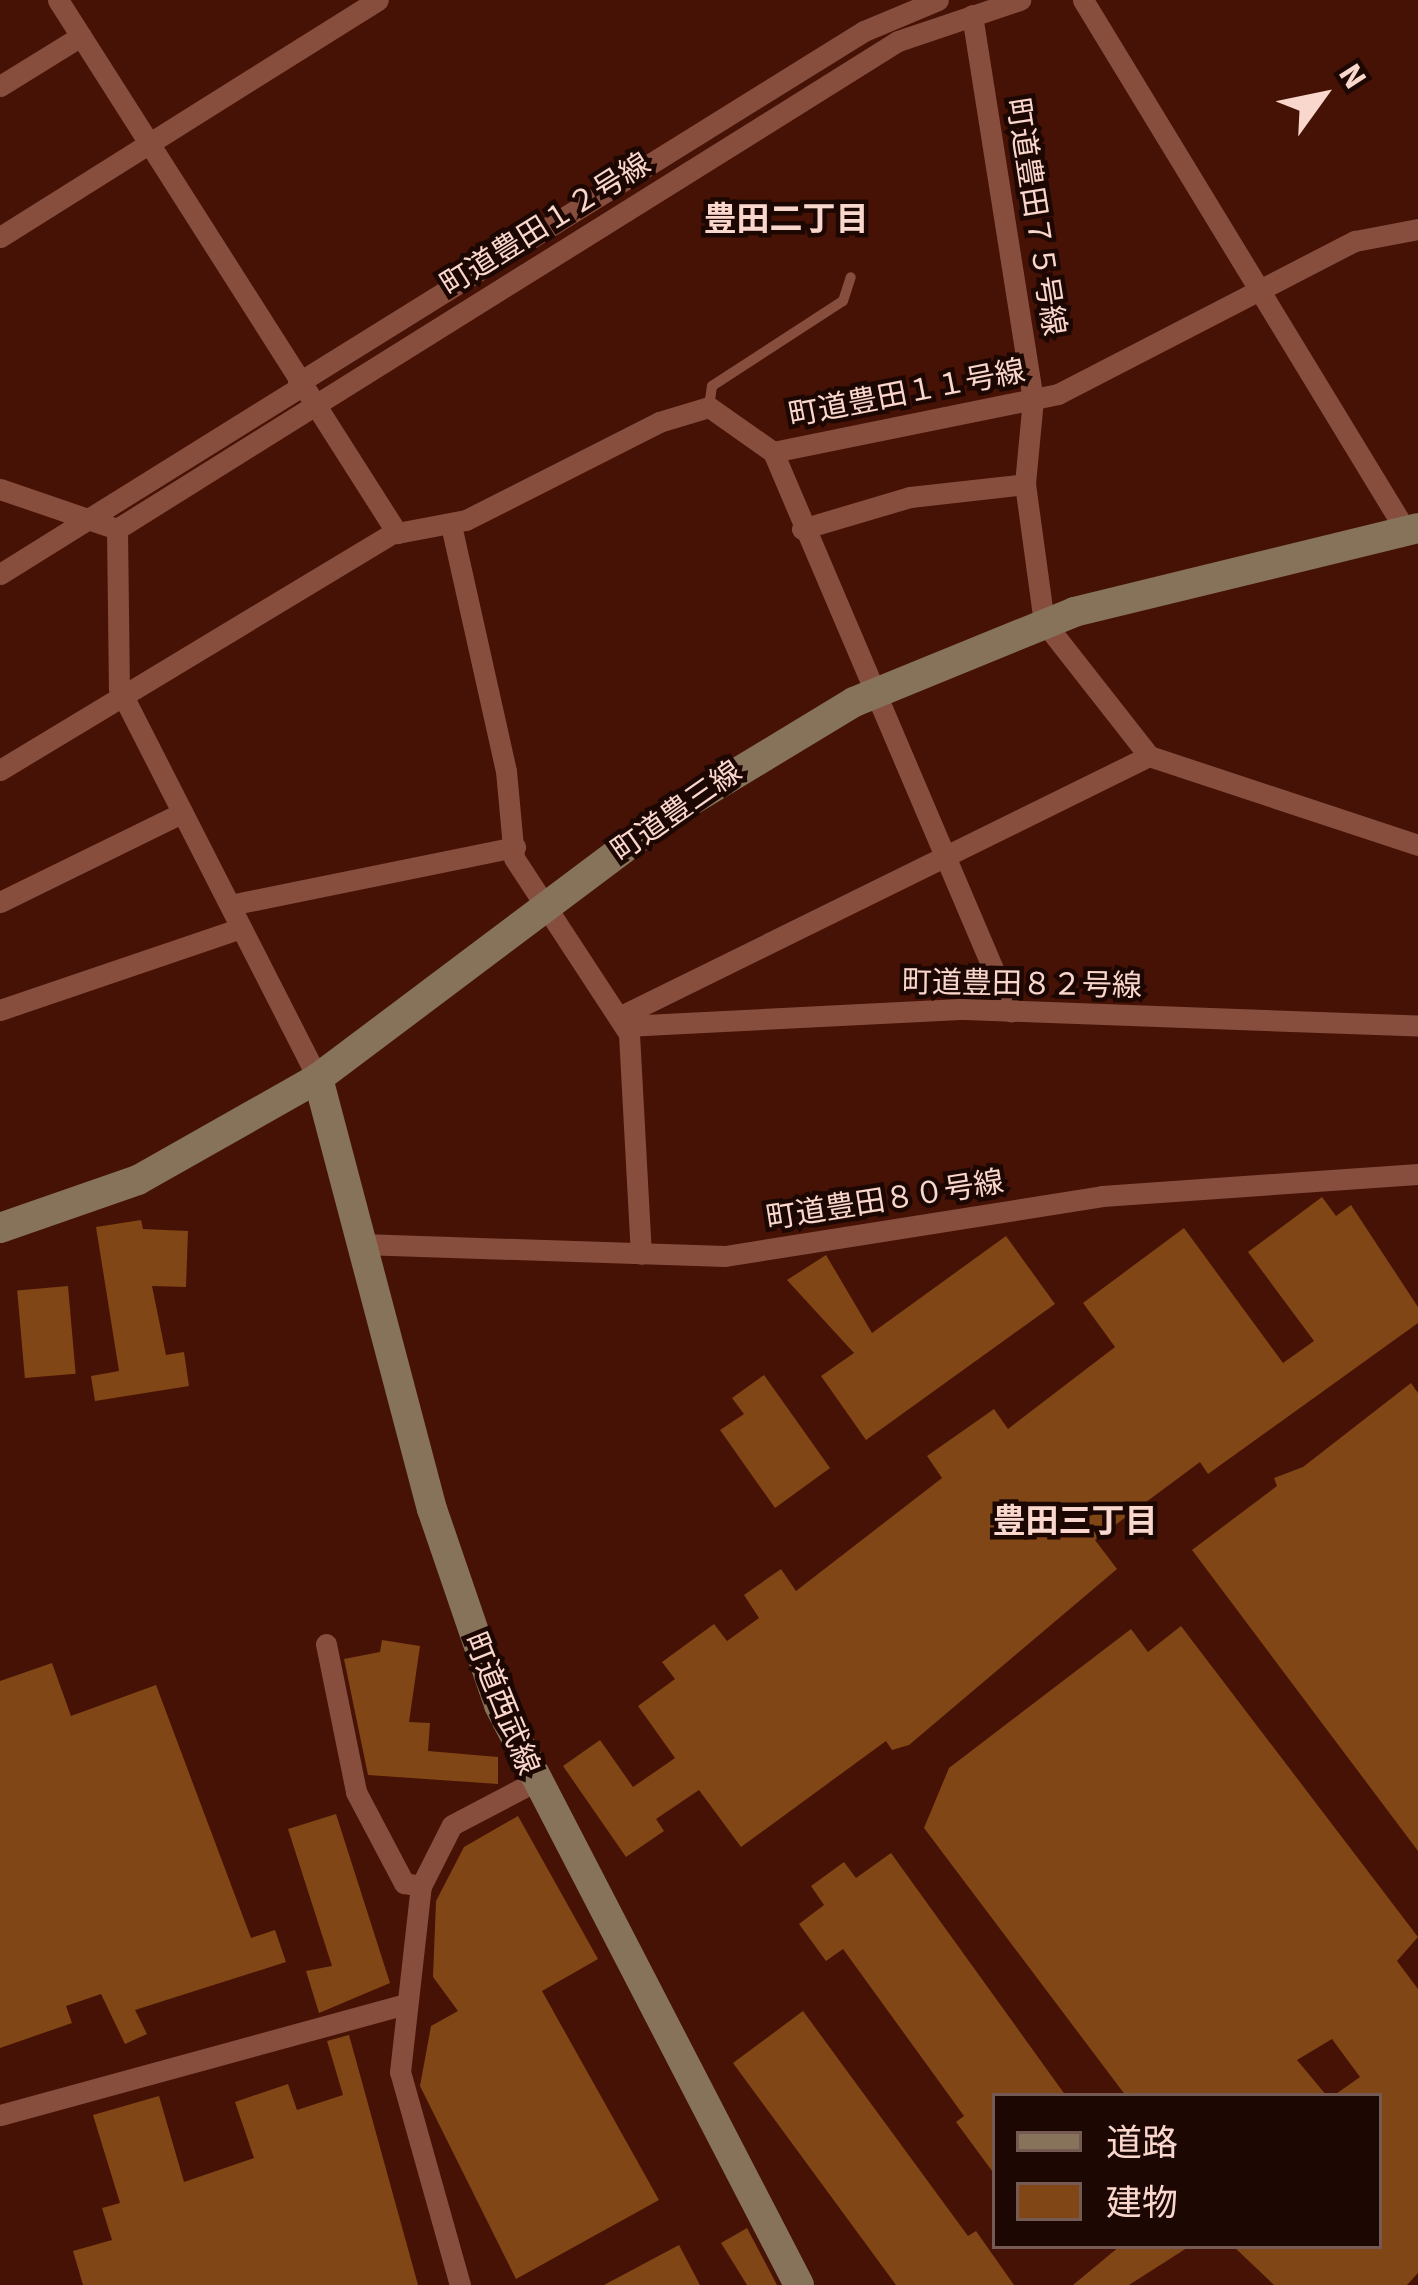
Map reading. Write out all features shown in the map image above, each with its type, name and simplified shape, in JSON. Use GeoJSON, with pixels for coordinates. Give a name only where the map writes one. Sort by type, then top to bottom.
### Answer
{"type":"FeatureCollection","features":[{"type":"Feature","properties":{"kind":"street"},"geometry":{"type":"LineString","coordinates":[[58,0],[395,532]]}},
{"type":"Feature","properties":{"kind":"street"},"geometry":{"type":"LineString","coordinates":[[0,238],[377,0]]}},
{"type":"Feature","properties":{"kind":"street"},"geometry":{"type":"LineString","coordinates":[[303,392],[864,31],[938,0]]}},
{"type":"Feature","properties":{"kind":"street","name":"町道豊田１２号線"},"geometry":{"type":"LineString","coordinates":[[103,524],[303,392],[898,41],[1020,0]]}},
{"type":"Feature","properties":{"kind":"street"},"geometry":{"type":"LineString","coordinates":[[1083,0],[1412,530]]}},
{"type":"Feature","properties":{"kind":"street","name":"町道豊田７５号線"},"geometry":{"type":"LineString","coordinates":[[973,14],[1033,399],[1025,484],[1044,622]]}},
{"type":"Feature","properties":{"kind":"street"},"geometry":{"type":"LineString","coordinates":[[0,86],[81,36]]}},
{"type":"Feature","properties":{"kind":"street","name":"町道豊田１１号線"},"geometry":{"type":"LineString","coordinates":[[709,406],[773,452],[1033,399],[1266,290],[1355,241],[1418,229]]}},
{"type":"Feature","properties":{"kind":"street"},"geometry":{"type":"LineString","coordinates":[[0,770],[395,532],[452,526],[709,406]]}},
{"type":"Feature","properties":{"kind":"street"},"geometry":{"type":"LineString","coordinates":[[773,452],[802,530],[879,690],[1010,1011]]}},
{"type":"Feature","properties":{"kind":"street"},"geometry":{"type":"LineString","coordinates":[[802,530],[910,496],[1025,484]]}},
{"type":"Feature","properties":{"kind":"street"},"geometry":{"type":"LineString","coordinates":[[0,489],[103,524]]}},
{"type":"Feature","properties":{"kind":"street"},"geometry":{"type":"LineString","coordinates":[[0,574],[103,524]]}},
{"type":"Feature","properties":{"kind":"street"},"geometry":{"type":"LineString","coordinates":[[0,590],[103,524]]}},
{"type":"Feature","properties":{"kind":"street"},"geometry":{"type":"LineString","coordinates":[[103,524],[124,699],[318,1078]]}},
{"type":"Feature","properties":{"kind":"street"},"geometry":{"type":"LineString","coordinates":[[452,526],[515,847],[544,909],[622,1022],[641,1254]]}},
{"type":"Feature","properties":{"kind":"street","name":"町道豊三線"},"geometry":{"type":"LineString","coordinates":[[0,1228],[138,1180],[318,1078],[713,784],[879,690],[1044,622],[1412,530]]}},
{"type":"Feature","properties":{"kind":"street"},"geometry":{"type":"LineString","coordinates":[[1044,622],[1150,756],[1418,845]]}},
{"type":"Feature","properties":{"kind":"street"},"geometry":{"type":"LineString","coordinates":[[622,1022],[1150,756]]}},
{"type":"Feature","properties":{"kind":"street"},"geometry":{"type":"LineString","coordinates":[[0,902],[182,812]]}},
{"type":"Feature","properties":{"kind":"street"},"geometry":{"type":"LineString","coordinates":[[230,905],[515,847]]}},
{"type":"Feature","properties":{"kind":"street"},"geometry":{"type":"LineString","coordinates":[[0,1010],[241,928]]}},
{"type":"Feature","properties":{"kind":"street","name":"町道豊田８２号線"},"geometry":{"type":"LineString","coordinates":[[622,1022],[1010,1011],[1418,1027]]}},
{"type":"Feature","properties":{"kind":"street","name":"町道西武線"},"geometry":{"type":"LineString","coordinates":[[318,1078],[432,1509],[532,1784],[799,2285]]}},
{"type":"Feature","properties":{"kind":"street","name":"町道豊田８０号線"},"geometry":{"type":"LineString","coordinates":[[361,1244],[745,1254],[1102,1196],[1418,1174]]}},
{"type":"Feature","properties":{"kind":"street"},"geometry":{"type":"LineString","coordinates":[[326,1644],[356,1792],[404,1883],[421,1886]]}},
{"type":"Feature","properties":{"kind":"street"},"geometry":{"type":"LineString","coordinates":[[460,2285],[400,2072],[421,1886],[452,1825],[532,1784]]}},
{"type":"Feature","properties":{"kind":"street"},"geometry":{"type":"LineString","coordinates":[[0,2115],[407,2004]]}},
{"type":"Feature","properties":{"kind":"lane"},"geometry":{"type":"LineString","coordinates":[[709,406],[712,386],[843,301],[851,278]]}},
{"type":"Feature","properties":{"kind":"building"},"geometry":{"type":"Polygon","coordinates":[[[1322,1197],[1336,1216],[1351,1205],[1418,1307],[1418,1323],[1208,1474],[1200,1462],[1095,1540],[1117,1569],[909,1745],[892,1750],[886,1741],[741,1847],[699,1790],[656,1819],[664,1831],[626,1857],[563,1766],[600,1740],[633,1787],[675,1758],[638,1706],[675,1679],[662,1662],[714,1624],[727,1641],[759,1618],[744,1595],[781,1569],[796,1591],[942,1478],[927,1456],[994,1409],[1008,1429],[1115,1347],[1083,1303],[1184,1228],[1283,1363],[1314,1341],[1248,1252],[1322,1197]]]}},
{"type":"Feature","properties":{"kind":"building"},"geometry":{"type":"Polygon","coordinates":[[[141,1220],[143,1229],[188,1231],[186,1287],[152,1286],[166,1355],[184,1352],[189,1386],[95,1401],[91,1376],[119,1371],[96,1227],[141,1220]]]}},
{"type":"Feature","properties":{"kind":"building"},"geometry":{"type":"Polygon","coordinates":[[[1006,1236],[1055,1304],[866,1440],[821,1376],[854,1353],[787,1280],[826,1255],[872,1333],[1006,1236]]]}},
{"type":"Feature","properties":{"kind":"building"},"geometry":{"type":"Polygon","coordinates":[[[68,1286],[76,1374],[25,1378],[17,1290],[68,1286]]]}},
{"type":"Feature","properties":{"kind":"building"},"geometry":{"type":"Polygon","coordinates":[[[764,1375],[830,1468],[775,1508],[720,1430],[744,1414],[732,1398],[764,1375]]]}},
{"type":"Feature","properties":{"kind":"building"},"geometry":{"type":"Polygon","coordinates":[[[1411,1383],[1418,1393],[1418,1851],[1192,1550],[1277,1486],[1274,1478],[1303,1467],[1411,1383]]]}},
{"type":"Feature","properties":{"kind":"building"},"geometry":{"type":"Polygon","coordinates":[[[1181,1626],[1418,1937],[1397,1961],[1418,1989],[1418,2273],[1407,2285],[1274,2285],[1236,2249],[1382,2249],[1382,2093],[1337,2093],[1360,2077],[1332,2039],[1297,2060],[1324,2093],[1124,2093],[924,1828],[949,1768],[1131,1629],[1148,1652],[1181,1626]]]}},
{"type":"Feature","properties":{"kind":"building"},"geometry":{"type":"Polygon","coordinates":[[[382,1640],[420,1646],[409,1722],[430,1723],[428,1751],[498,1757],[498,1784],[368,1775],[344,1659],[380,1652],[382,1640]]]}},
{"type":"Feature","properties":{"kind":"building"},"geometry":{"type":"Polygon","coordinates":[[[52,1663],[71,1716],[156,1685],[251,1938],[275,1930],[286,1962],[135,2010],[147,2034],[125,2044],[101,1994],[66,2006],[72,2023],[0,2048],[0,1681],[52,1663]]]}},
{"type":"Feature","properties":{"kind":"building"},"geometry":{"type":"Polygon","coordinates":[[[336,1814],[390,1983],[319,2013],[306,1971],[332,1966],[288,1829],[336,1814]]]}},
{"type":"Feature","properties":{"kind":"building"},"geometry":{"type":"Polygon","coordinates":[[[518,1816],[598,1959],[542,1991],[659,2200],[516,2279],[420,2086],[431,2026],[458,2011],[433,1977],[436,1901],[464,1847],[518,1816]]]}},
{"type":"Feature","properties":{"kind":"building"},"geometry":{"type":"Polygon","coordinates":[[[891,1853],[1064,2093],[992,2093],[992,2171],[956,2122],[964,2116],[843,1949],[826,1961],[799,1924],[824,1905],[811,1886],[844,1862],[856,1878],[891,1853]]]}},
{"type":"Feature","properties":{"kind":"building"},"geometry":{"type":"Polygon","coordinates":[[[803,2011],[968,2236],[976,2231],[1014,2285],[896,2285],[733,2063],[803,2011]]]}},
{"type":"Feature","properties":{"kind":"building"},"geometry":{"type":"Polygon","coordinates":[[[349,2035],[418,2285],[83,2285],[73,2251],[112,2240],[102,2208],[120,2203],[93,2115],[159,2096],[184,2182],[254,2158],[235,2102],[288,2084],[297,2110],[343,2095],[327,2041],[349,2035]]]}},
{"type":"Feature","properties":{"kind":"building"},"geometry":{"type":"Polygon","coordinates":[[[747,2228],[777,2285],[747,2285],[721,2243],[747,2228]]]}},
{"type":"Feature","properties":{"kind":"building"},"geometry":{"type":"Polygon","coordinates":[[[679,2245],[700,2285],[604,2285],[679,2245]]]}},
{"type":"Feature","properties":{"kind":"building"},"geometry":{"type":"Polygon","coordinates":[[[1116,2249],[1185,2249],[1129,2285],[1073,2285],[1116,2249]]]}},
{"type":"Feature","properties":{"kind":"district","name":"豊田二丁目"},"geometry":{"type":"Point","coordinates":[786,220]}},
{"type":"Feature","properties":{"kind":"district","name":"豊田三丁目"},"geometry":{"type":"Point","coordinates":[1075,1522]}}]}
